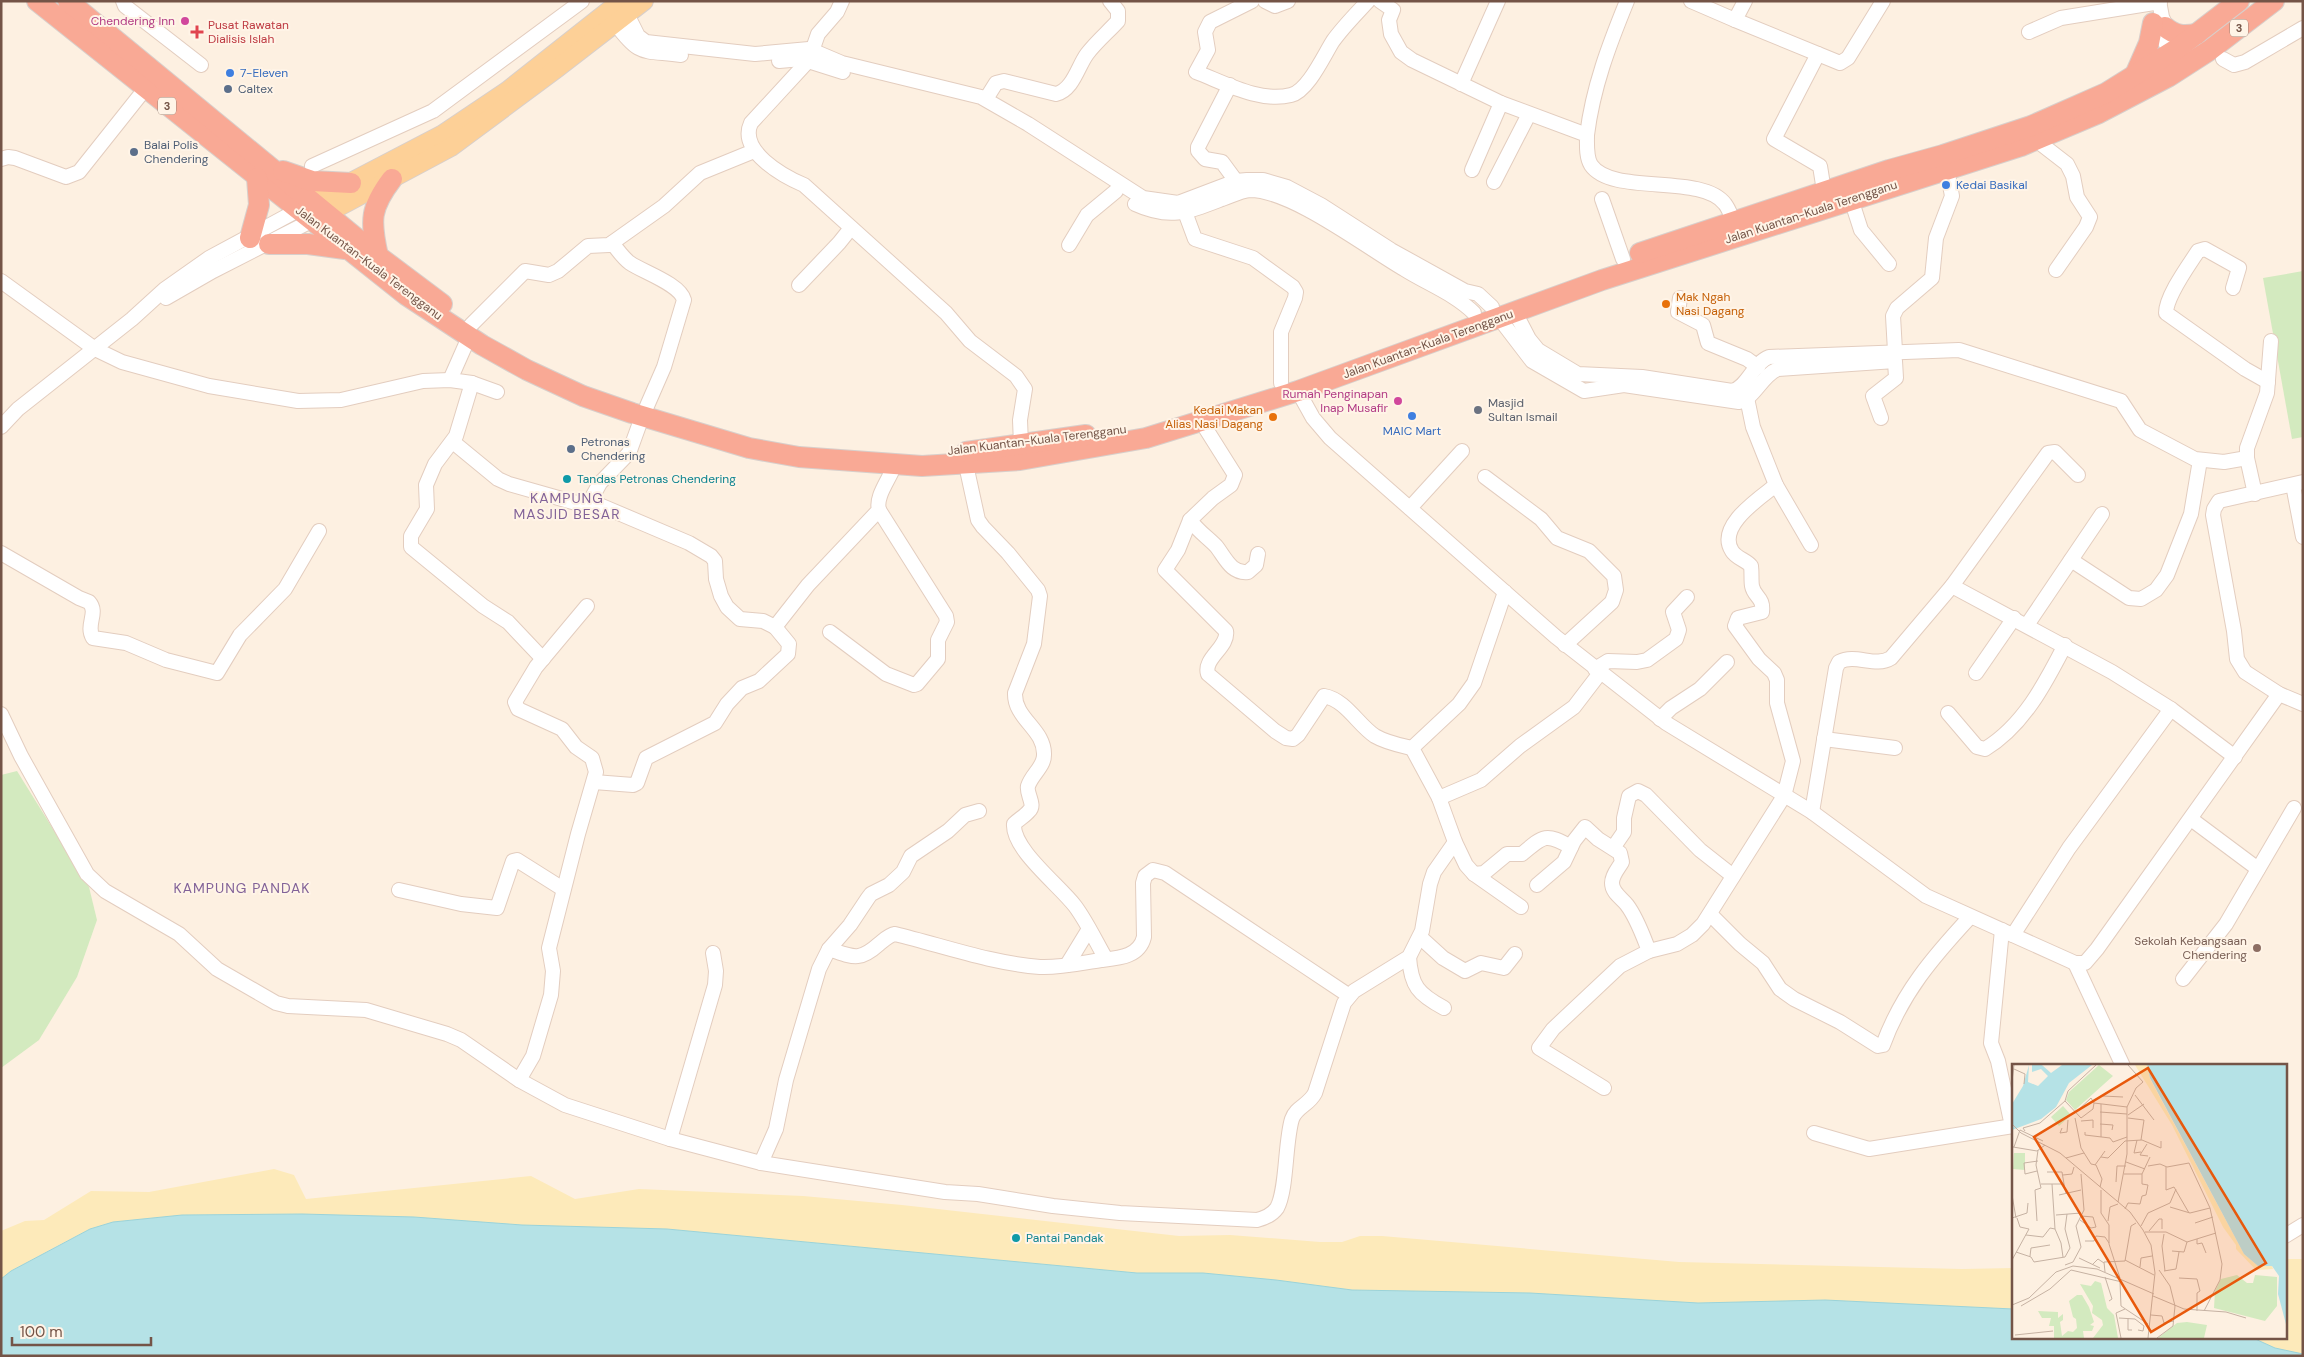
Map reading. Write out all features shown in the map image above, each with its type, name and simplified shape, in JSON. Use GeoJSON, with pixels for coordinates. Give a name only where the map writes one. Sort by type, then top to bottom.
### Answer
{"type":"FeatureCollection","features":[{"type":"Feature","properties":{"kind":"highway","name":"Jalan Kuantan-Kuala Terengganu"},"geometry":{"type":"LineString","coordinates":[[37,1],[145,89],[259,169]]}},
{"type":"Feature","properties":{"kind":"highway","name":"Jalan Kuantan-Kuala Terengganu"},"geometry":{"type":"LineString","coordinates":[[1495,312],[1602,280],[1818,199],[2031,126],[2106,93],[2176,52],[2239,1]]}},
{"type":"Feature","properties":{"kind":"highway","name":"Jalan Kuantan-Kuala Terengganu"},"geometry":{"type":"LineString","coordinates":[[312,212],[347,249],[406,295],[470,331],[644,411],[750,448],[799,457],[895,464],[966,464],[1020,460],[1146,438],[1202,421],[1289,387],[1495,312],[1623,259],[1734,222],[1818,199],[1851,200],[2036,140],[2129,99],[2168,77],[2213,56],[2274,1]]}},
{"type":"Feature","properties":{"kind":"highway","name":"Jalan Kuantan-Kuala Terengganu"},"geometry":{"type":"LineString","coordinates":[[80,5],[259,169],[312,212],[378,256],[470,331]]}},
{"type":"Feature","properties":{"kind":"highway"},"geometry":{"type":"LineString","coordinates":[[2156,10],[2174,34],[2183,36],[2197,34]]}},
{"type":"Feature","properties":{"kind":"highway"},"geometry":{"type":"LineString","coordinates":[[2134,75],[2149,43],[2156,10]]}},
{"type":"Feature","properties":{"kind":"highway"},"geometry":{"type":"LineString","coordinates":[[2168,77],[2176,52],[2213,56]]}},
{"type":"Feature","properties":{"kind":"highway"},"geometry":{"type":"LineString","coordinates":[[250,238],[259,205],[259,169],[325,183],[351,183]]}},
{"type":"Feature","properties":{"kind":"highway"},"geometry":{"type":"LineString","coordinates":[[378,256],[372,227],[373,214],[381,194],[392,179]]}},
{"type":"Feature","properties":{"kind":"highway"},"geometry":{"type":"LineString","coordinates":[[269,244],[308,244],[347,249]]}},
{"type":"Feature","properties":{"kind":"highway","name":"Jalan Kuantan-Kuala Terengganu"},"geometry":{"type":"LineString","coordinates":[[644,411],[796,444],[924,453],[967,452],[1136,428],[1289,387]]}},
{"type":"Feature","properties":{"kind":"main road"},"geometry":{"type":"LineString","coordinates":[[312,212],[351,183],[443,134],[473,115],[621,13],[644,1]]}},
{"type":"Feature","properties":{"kind":"main road"},"geometry":{"type":"LineString","coordinates":[[312,212],[392,179],[451,147],[621,13]]}},
{"type":"Feature","properties":{"kind":"street"},"geometry":{"type":"LineString","coordinates":[[123,1],[126,6],[201,65]]}},
{"type":"Feature","properties":{"kind":"street"},"geometry":{"type":"LineString","coordinates":[[312,166],[433,111],[582,1]]}},
{"type":"Feature","properties":{"kind":"street"},"geometry":{"type":"LineString","coordinates":[[842,1],[837,12],[818,34],[811,55],[751,123],[747,137],[754,151],[787,177],[804,185],[946,313],[970,341],[1006,367],[1022,382],[1025,389],[1020,420],[1022,444]]}},
{"type":"Feature","properties":{"kind":"street"},"geometry":{"type":"LineString","coordinates":[[986,99],[996,83],[1004,81],[1056,94],[1062,92],[1068,87],[1087,54],[1118,21],[1118,10],[1110,1]]}},
{"type":"Feature","properties":{"kind":"street"},"geometry":{"type":"LineString","coordinates":[[1252,1],[1215,18],[1206,27],[1205,32],[1209,46],[1196,72],[1263,96],[1292,95],[1298,92],[1318,66],[1333,41],[1368,1]]}},
{"type":"Feature","properties":{"kind":"street"},"geometry":{"type":"LineString","coordinates":[[1265,1],[1275,6],[1288,1]]}},
{"type":"Feature","properties":{"kind":"street"},"geometry":{"type":"LineString","coordinates":[[1380,1],[1396,6],[1389,27],[1401,52],[1423,66],[1501,103],[1587,134]]}},
{"type":"Feature","properties":{"kind":"street"},"geometry":{"type":"LineString","coordinates":[[1461,84],[1498,1]]}},
{"type":"Feature","properties":{"kind":"street"},"geometry":{"type":"LineString","coordinates":[[1627,1],[1598,76],[1591,103],[1587,134],[1589,160],[1594,169],[1604,175],[1623,180],[1710,193],[1725,204],[1734,222]]}},
{"type":"Feature","properties":{"kind":"street"},"geometry":{"type":"LineString","coordinates":[[1690,1],[1835,62],[1844,62],[1883,1]]}},
{"type":"Feature","properties":{"kind":"street"},"geometry":{"type":"LineString","coordinates":[[1735,20],[1746,1]]}},
{"type":"Feature","properties":{"kind":"street"},"geometry":{"type":"LineString","coordinates":[[2029,32],[2061,18],[2156,10],[2176,52]]}},
{"type":"Feature","properties":{"kind":"street"},"geometry":{"type":"LineString","coordinates":[[621,13],[638,36],[646,42],[755,54],[802,49],[850,74],[979,106],[1060,154],[1140,206],[1172,214],[1185,212],[1249,190],[1271,194],[1303,206],[1405,270],[1464,303],[1495,312]]}},
{"type":"Feature","properties":{"kind":"street"},"geometry":{"type":"LineString","coordinates":[[2213,56],[2234,64],[2245,62],[2303,28]]}},
{"type":"Feature","properties":{"kind":"street"},"geometry":{"type":"LineString","coordinates":[[1818,54],[1774,139],[1820,166],[1818,199]]}},
{"type":"Feature","properties":{"kind":"street"},"geometry":{"type":"LineString","coordinates":[[811,55],[986,99],[1143,198],[1178,203],[1236,182],[1263,180],[1287,186],[1399,254],[1465,291],[1478,294],[1495,312],[1529,339],[1538,350],[1578,374],[1642,377],[1743,392],[1778,369],[1895,361],[1896,378],[1873,396],[1881,418]]}},
{"type":"Feature","properties":{"kind":"street"},"geometry":{"type":"LineString","coordinates":[[1230,85],[1198,147],[1198,151],[1204,159],[1222,162],[1236,182]]}},
{"type":"Feature","properties":{"kind":"street"},"geometry":{"type":"LineString","coordinates":[[1,159],[15,158],[66,177],[73,176],[79,172],[145,89]]}},
{"type":"Feature","properties":{"kind":"street"},"geometry":{"type":"LineString","coordinates":[[1472,170],[1501,103]]}},
{"type":"Feature","properties":{"kind":"street"},"geometry":{"type":"LineString","coordinates":[[1494,182],[1529,114]]}},
{"type":"Feature","properties":{"kind":"street"},"geometry":{"type":"LineString","coordinates":[[2036,140],[2067,164],[2073,176],[2077,197],[2090,217],[2086,227],[2056,270]]}},
{"type":"Feature","properties":{"kind":"street"},"geometry":{"type":"LineString","coordinates":[[450,380],[470,331],[525,272],[549,275],[558,271],[588,246],[604,247],[612,243],[664,206],[700,173],[754,151]]}},
{"type":"Feature","properties":{"kind":"street"},"geometry":{"type":"LineString","coordinates":[[1894,351],[1893,316],[1897,308],[1932,278],[1936,238],[1952,196],[1947,169]]}},
{"type":"Feature","properties":{"kind":"street"},"geometry":{"type":"LineString","coordinates":[[1069,245],[1087,215],[1116,191]]}},
{"type":"Feature","properties":{"kind":"street"},"geometry":{"type":"LineString","coordinates":[[1602,199],[1623,259]]}},
{"type":"Feature","properties":{"kind":"street"},"geometry":{"type":"LineString","coordinates":[[1851,200],[1861,230],[1889,264]]}},
{"type":"Feature","properties":{"kind":"street"},"geometry":{"type":"LineString","coordinates":[[1,427],[18,409],[132,319],[165,288],[210,258],[250,238],[312,212]]}},
{"type":"Feature","properties":{"kind":"street"},"geometry":{"type":"LineString","coordinates":[[132,319],[213,271],[269,244],[312,212]]}},
{"type":"Feature","properties":{"kind":"street"},"geometry":{"type":"LineString","coordinates":[[1185,212],[1195,239],[1253,258],[1293,287],[1296,292],[1295,298],[1280,332],[1289,387],[1319,427],[1565,645],[1601,674],[1660,719],[1812,812],[1920,893],[1944,906],[2076,963],[2081,964],[2089,959],[2279,694]]}},
{"type":"Feature","properties":{"kind":"street"},"geometry":{"type":"LineString","coordinates":[[799,285],[851,228]]}},
{"type":"Feature","properties":{"kind":"street"},"geometry":{"type":"LineString","coordinates":[[839,243],[863,239]]}},
{"type":"Feature","properties":{"kind":"street"},"geometry":{"type":"LineString","coordinates":[[590,501],[600,483],[629,453],[644,411],[664,367],[684,300],[682,294],[655,275],[626,260],[612,243]]}},
{"type":"Feature","properties":{"kind":"street"},"geometry":{"type":"LineString","coordinates":[[2233,288],[2240,268],[2202,249],[2198,251],[2182,277],[2168,303],[2166,312],[2245,369],[2268,382]]}},
{"type":"Feature","properties":{"kind":"street"},"geometry":{"type":"LineString","coordinates":[[1,281],[94,349],[122,362],[209,386],[298,401],[341,400],[369,395],[409,383],[450,380],[472,383],[496,392]]}},
{"type":"Feature","properties":{"kind":"street"},"geometry":{"type":"LineString","coordinates":[[1680,298],[1678,312],[1703,325],[1708,343],[1748,359],[1758,366]]}},
{"type":"Feature","properties":{"kind":"street"},"geometry":{"type":"LineString","coordinates":[[2254,490],[2248,464],[2250,438],[2267,393],[2271,341]]}},
{"type":"Feature","properties":{"kind":"street"},"geometry":{"type":"LineString","coordinates":[[1811,545],[1776,485],[1743,392],[1758,366],[1769,357],[1959,350],[2121,401],[2140,430],[2200,460],[2248,464]]}},
{"type":"Feature","properties":{"kind":"street"},"geometry":{"type":"LineString","coordinates":[[472,383],[453,442],[435,464],[426,486],[427,509],[411,536],[411,547],[476,600],[508,622],[543,659]]}},
{"type":"Feature","properties":{"kind":"street"},"geometry":{"type":"LineString","coordinates":[[1202,421],[1235,475],[1231,485],[1213,498],[1190,520],[1178,550],[1165,570],[1226,631],[1225,641],[1207,666],[1208,674],[1275,731],[1286,738],[1293,739],[1298,735],[1324,696],[1343,706],[1376,736],[1389,743],[1412,748],[1440,798],[1455,842],[1466,865],[1474,874],[1521,907]]}},
{"type":"Feature","properties":{"kind":"street"},"geometry":{"type":"LineString","coordinates":[[453,442],[498,478],[509,484],[576,502],[590,501],[689,543],[712,556],[715,561],[716,579],[721,596],[727,607],[740,619],[763,621],[775,628],[789,644],[788,654],[759,681],[742,688],[715,723],[646,758],[637,783],[633,785],[594,782]]}},
{"type":"Feature","properties":{"kind":"street"},"geometry":{"type":"LineString","coordinates":[[1410,508],[1462,451]]}},
{"type":"Feature","properties":{"kind":"street"},"geometry":{"type":"LineString","coordinates":[[1812,812],[1836,668],[1839,662],[1849,659],[1880,662],[1892,658],[1952,586],[2048,453],[2055,452],[2078,475]]}},
{"type":"Feature","properties":{"kind":"street"},"geometry":{"type":"LineString","coordinates":[[2071,560],[2129,598],[2141,599],[2156,590],[2167,575],[2191,514],[2200,460]]}},
{"type":"Feature","properties":{"kind":"street"},"geometry":{"type":"LineString","coordinates":[[830,632],[886,674],[914,685],[917,684],[938,659],[938,640],[947,622],[946,616],[879,510],[878,498],[890,479],[895,464]]}},
{"type":"Feature","properties":{"kind":"street"},"geometry":{"type":"LineString","coordinates":[[966,464],[978,520],[982,528],[1008,553],[1038,590],[1040,596],[1035,639],[1015,693],[1015,700],[1021,716],[1034,729],[1044,754],[1041,766],[1031,779],[1027,790],[1032,806],[1031,810],[1014,824],[1013,833],[1024,850],[1071,900],[1106,960]]}},
{"type":"Feature","properties":{"kind":"street"},"geometry":{"type":"LineString","coordinates":[[1485,477],[1541,519],[1557,538],[1589,551],[1614,576],[1616,590],[1612,602],[1565,645]]}},
{"type":"Feature","properties":{"kind":"street"},"geometry":{"type":"LineString","coordinates":[[2303,537],[2298,484],[2254,490],[2219,501],[2214,509],[2213,515],[2238,659],[2245,672],[2279,694],[2303,704]]}},
{"type":"Feature","properties":{"kind":"street"},"geometry":{"type":"LineString","coordinates":[[1604,1088],[1539,1048],[1553,1029],[1620,966],[1649,951],[1677,944],[1692,935],[1710,914],[1784,796],[1793,761],[1777,703],[1777,680],[1774,673],[1759,659],[1735,626],[1738,618],[1762,608],[1761,598],[1752,588],[1751,566],[1734,554],[1729,538],[1732,527],[1740,515],[1776,485]]}},
{"type":"Feature","properties":{"kind":"street"},"geometry":{"type":"LineString","coordinates":[[775,628],[808,585],[879,510]]}},
{"type":"Feature","properties":{"kind":"street"},"geometry":{"type":"LineString","coordinates":[[2028,625],[2102,514]]}},
{"type":"Feature","properties":{"kind":"street"},"geometry":{"type":"LineString","coordinates":[[1190,520],[1198,532],[1214,544],[1232,568],[1248,572],[1256,565],[1258,554]]}},
{"type":"Feature","properties":{"kind":"street"},"geometry":{"type":"LineString","coordinates":[[1,553],[79,598],[90,602],[94,610],[90,629],[93,638],[126,643],[166,660],[217,673],[240,635],[285,589],[319,531]]}},
{"type":"Feature","properties":{"kind":"street"},"geometry":{"type":"LineString","coordinates":[[1952,586],[2028,625],[2112,672],[2171,709],[2235,757]]}},
{"type":"Feature","properties":{"kind":"street"},"geometry":{"type":"LineString","coordinates":[[1412,748],[1459,704],[1474,683],[1505,592]]}},
{"type":"Feature","properties":{"kind":"street"},"geometry":{"type":"LineString","coordinates":[[1440,798],[1481,780],[1520,746],[1574,707],[1601,674],[1608,661],[1637,662],[1647,660],[1676,639],[1679,630],[1673,612],[1687,597]]}},
{"type":"Feature","properties":{"kind":"street"},"geometry":{"type":"LineString","coordinates":[[518,1080],[534,1056],[551,995],[553,971],[549,953],[584,808],[596,772],[592,758],[576,747],[562,729],[515,706],[517,697],[543,659],[587,606]]}},
{"type":"Feature","properties":{"kind":"street"},"geometry":{"type":"LineString","coordinates":[[1976,672],[2014,618]]}},
{"type":"Feature","properties":{"kind":"street"},"geometry":{"type":"LineString","coordinates":[[1948,713],[1977,747],[1985,750],[2020,719],[2045,684],[2064,645]]}},
{"type":"Feature","properties":{"kind":"street"},"geometry":{"type":"LineString","coordinates":[[1660,719],[1678,703],[1700,689],[1727,662]]}},
{"type":"Feature","properties":{"kind":"street"},"geometry":{"type":"LineString","coordinates":[[1814,1133],[1869,1149],[2012,1126],[1998,1061],[1991,1043],[2007,932],[2171,709]]}},
{"type":"Feature","properties":{"kind":"street"},"geometry":{"type":"LineString","coordinates":[[1,714],[21,756],[84,870],[105,891],[179,934],[217,969],[267,999],[288,1006],[366,1010],[447,1034],[460,1040],[518,1080],[565,1105],[670,1139],[761,1163],[946,1192],[1120,1213],[1257,1220],[1266,1217],[1278,1206],[1292,1121],[1298,1109],[1311,1100],[1344,1003],[1348,995],[1409,957],[1420,937],[1434,872],[1455,842]]}},
{"type":"Feature","properties":{"kind":"street"},"geometry":{"type":"LineString","coordinates":[[1824,738],[1895,748]]}},
{"type":"Feature","properties":{"kind":"street"},"geometry":{"type":"LineString","coordinates":[[1613,848],[1624,832],[1624,818],[1629,796],[1638,791],[1646,795],[1700,850],[1733,876]]}},
{"type":"Feature","properties":{"kind":"street"},"geometry":{"type":"LineString","coordinates":[[2183,979],[2215,940],[2294,808]]}},
{"type":"Feature","properties":{"kind":"street"},"geometry":{"type":"LineString","coordinates":[[761,1163],[776,1129],[786,1080],[815,978],[829,950],[850,925],[871,894],[889,885],[903,872],[911,856],[948,831],[965,815],[979,811]]}},
{"type":"Feature","properties":{"kind":"street"},"geometry":{"type":"LineString","coordinates":[[2190,819],[2258,869]]}},
{"type":"Feature","properties":{"kind":"street"},"geometry":{"type":"LineString","coordinates":[[1537,885],[1564,862],[1571,847],[1585,827],[1620,853],[1622,859],[1614,874],[1612,884],[1614,892],[1634,915],[1649,951]]}},
{"type":"Feature","properties":{"kind":"street"},"geometry":{"type":"LineString","coordinates":[[1474,874],[1484,873],[1507,854],[1522,854],[1539,839],[1546,836],[1552,837],[1571,847]]}},
{"type":"Feature","properties":{"kind":"street"},"geometry":{"type":"LineString","coordinates":[[398,890],[461,904],[497,908],[514,861],[517,860],[563,889]]}},
{"type":"Feature","properties":{"kind":"street"},"geometry":{"type":"LineString","coordinates":[[829,950],[862,957],[887,937],[895,934],[990,960],[1040,967],[1106,960],[1133,954],[1142,946],[1144,937],[1143,883],[1145,876],[1153,870],[1165,873],[1348,995]]}},
{"type":"Feature","properties":{"kind":"street"},"geometry":{"type":"LineString","coordinates":[[1710,914],[1740,944],[1763,963],[1780,989],[1794,999],[1840,1022],[1878,1046],[1883,1045],[1896,1011],[1926,965],[1970,917]]}},
{"type":"Feature","properties":{"kind":"street"},"geometry":{"type":"LineString","coordinates":[[1067,965],[1089,929]]}},
{"type":"Feature","properties":{"kind":"street"},"geometry":{"type":"LineString","coordinates":[[1420,937],[1444,958],[1465,971],[1481,964],[1504,968],[1514,954]]}},
{"type":"Feature","properties":{"kind":"street"},"geometry":{"type":"LineString","coordinates":[[670,1139],[715,985],[714,952]]}},
{"type":"Feature","properties":{"kind":"street"},"geometry":{"type":"LineString","coordinates":[[1409,957],[1411,976],[1418,991],[1425,998],[1444,1008]]}},
{"type":"Feature","properties":{"kind":"street"},"geometry":{"type":"LineString","coordinates":[[2076,963],[2122,1064]]}},
{"type":"Feature","properties":{"kind":"street"},"geometry":{"type":"LineString","coordinates":[[2286,1235],[2303,1225]]}},
{"type":"Feature","properties":{"kind":"green space"},"geometry":{"type":"Polygon","coordinates":[[[2303,271],[2303,437],[2292,439],[2263,278],[2303,271]]]}},
{"type":"Feature","properties":{"kind":"green space"},"geometry":{"type":"Polygon","coordinates":[[[17,771],[89,887],[97,920],[77,977],[39,1040],[1,1068],[1,775],[17,771]]]}},
{"type":"Feature","properties":{"kind":"sand","name":"Pantai Pandak"},"geometry":{"type":"Polygon","coordinates":[[[274,1169],[294,1175],[306,1199],[531,1176],[575,1199],[639,1189],[803,1196],[902,1205],[1179,1236],[1230,1235],[1342,1242],[1360,1236],[1382,1236],[1679,1262],[1962,1269],[2012,1268],[2012,1309],[1825,1300],[1698,1303],[1530,1293],[1352,1290],[1203,1273],[1137,1273],[667,1229],[522,1225],[414,1217],[302,1214],[182,1215],[113,1222],[90,1229],[11,1271],[1,1279],[1,1231],[25,1221],[44,1220],[91,1191],[149,1192],[274,1169]]]}},
{"type":"Feature","properties":{"kind":"sand"},"geometry":{"type":"Polygon","coordinates":[[[2286,1259],[2303,1259],[2303,1354],[2275,1348],[2257,1340],[2286,1340],[2286,1259]]]}},
{"type":"Feature","properties":{"kind":"water"},"geometry":{"type":"Polygon","coordinates":[[[302,1214],[414,1217],[522,1225],[667,1229],[1137,1273],[1203,1273],[1352,1290],[1530,1293],[1698,1303],[1825,1300],[2012,1309],[2012,1340],[2257,1340],[2275,1348],[2303,1354],[2303,1356],[1,1356],[1,1279],[11,1271],[90,1229],[113,1222],[182,1215],[302,1214]]]}},
{"type":"Feature","properties":{"kind":"place","name":"Chendering Inn"},"geometry":{"type":"Point","coordinates":[185,21]}},
{"type":"Feature","properties":{"kind":"place","name":"Pusat Rawatan Dialisis Islah"},"geometry":{"type":"Point","coordinates":[197,32]}},
{"type":"Feature","properties":{"kind":"place","name":"7-Eleven"},"geometry":{"type":"Point","coordinates":[230,73]}},
{"type":"Feature","properties":{"kind":"place","name":"Caltex"},"geometry":{"type":"Point","coordinates":[228,89]}},
{"type":"Feature","properties":{"kind":"place","name":"Balai Polis Chendering"},"geometry":{"type":"Point","coordinates":[134,152]}},
{"type":"Feature","properties":{"kind":"place","name":"Kedai Basikal"},"geometry":{"type":"Point","coordinates":[1946,185]}},
{"type":"Feature","properties":{"kind":"place","name":"Mak Ngah Nasi Dagang"},"geometry":{"type":"Point","coordinates":[1666,304]}},
{"type":"Feature","properties":{"kind":"place","name":"Rumah Penginapan Inap Musafir"},"geometry":{"type":"Point","coordinates":[1398,401]}},
{"type":"Feature","properties":{"kind":"place","name":"Masjid Sultan Ismail"},"geometry":{"type":"Point","coordinates":[1478,410]}},
{"type":"Feature","properties":{"kind":"place","name":"MAIC Mart"},"geometry":{"type":"Point","coordinates":[1412,416]}},
{"type":"Feature","properties":{"kind":"place","name":"Kedai Makan Alias Nasi Dagang"},"geometry":{"type":"Point","coordinates":[1273,417]}},
{"type":"Feature","properties":{"kind":"place","name":"Petronas Chendering"},"geometry":{"type":"Point","coordinates":[571,449]}},
{"type":"Feature","properties":{"kind":"place","name":"Tandas Petronas Chendering"},"geometry":{"type":"Point","coordinates":[567,479]}},
{"type":"Feature","properties":{"kind":"place","name":"Sekolah Kebangsaan Chendering"},"geometry":{"type":"Point","coordinates":[2257,948]}},
{"type":"Feature","properties":{"kind":"place","name":"Pantai Pandak"},"geometry":{"type":"Point","coordinates":[1016,1238]}},
{"type":"Feature","properties":{"kind":"district","name":"KAMPUNG MASJID BESAR"},"geometry":{"type":"Point","coordinates":[567,506]}},
{"type":"Feature","properties":{"kind":"district","name":"KAMPUNG PANDAK"},"geometry":{"type":"Point","coordinates":[242,888]}}]}
